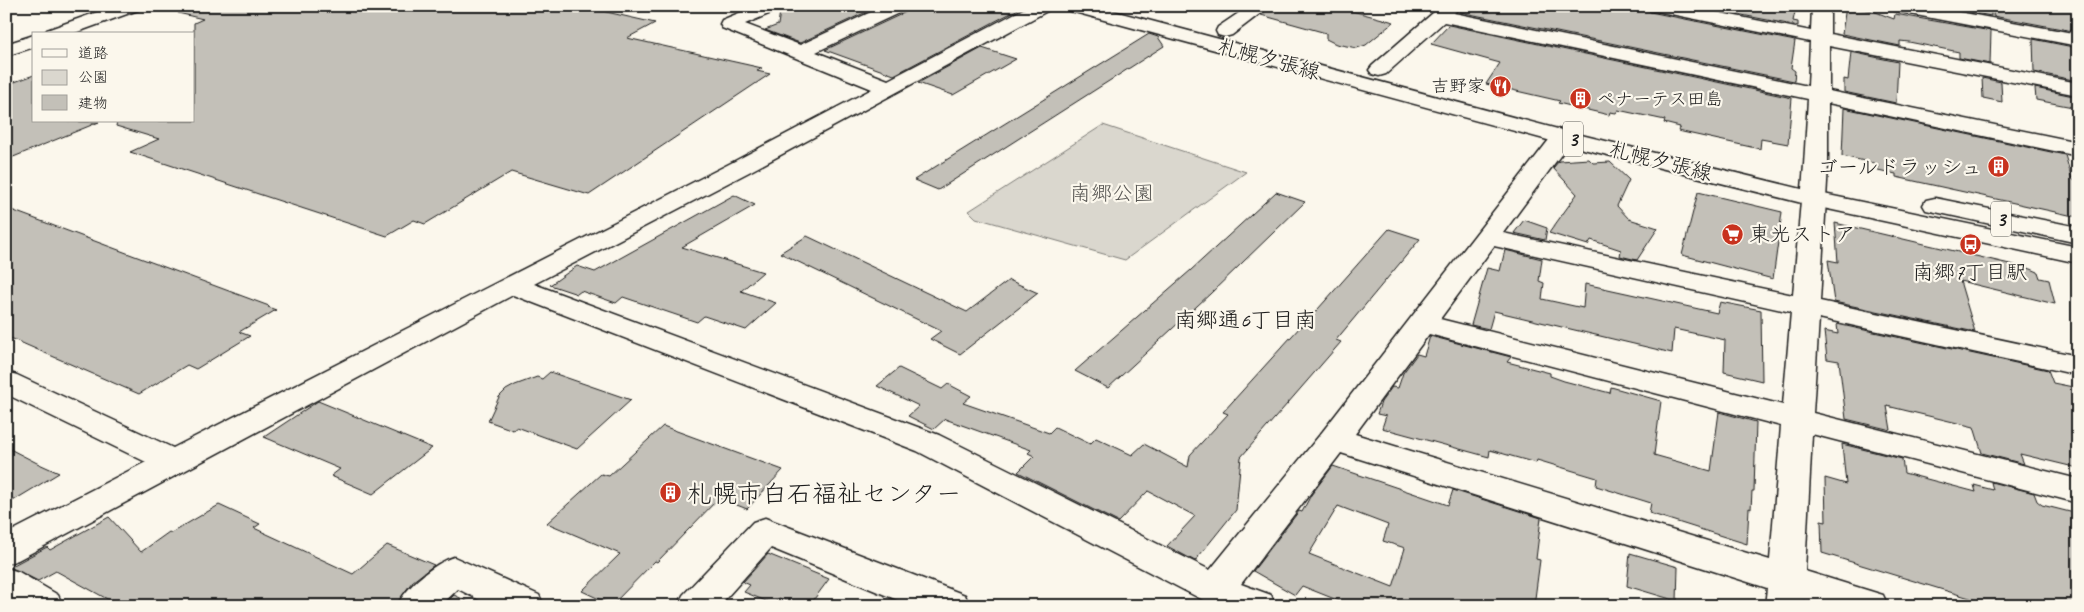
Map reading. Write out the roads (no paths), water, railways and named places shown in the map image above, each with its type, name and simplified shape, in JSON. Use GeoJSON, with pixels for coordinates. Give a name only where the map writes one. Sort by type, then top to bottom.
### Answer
{"type":"FeatureCollection","features":[{"type":"Feature","properties":{"kind":"street"},"geometry":{"type":"LineString","coordinates":[[83,6],[110,14]]}},
{"type":"Feature","properties":{"kind":"street"},"geometry":{"type":"LineString","coordinates":[[60,32],[132,6]]}},
{"type":"Feature","properties":{"kind":"street"},"geometry":{"type":"LineString","coordinates":[[772,6],[730,24],[889,88]]}},
{"type":"Feature","properties":{"kind":"street"},"geometry":{"type":"LineString","coordinates":[[799,53],[899,6]]}},
{"type":"Feature","properties":{"kind":"street"},"geometry":{"type":"LineString","coordinates":[[6,550],[173,460],[397,344],[514,286],[1043,6]]}},
{"type":"Feature","properties":{"kind":"street","name":"札幌夕張線"},"geometry":{"type":"LineString","coordinates":[[1073,6],[1563,137],[1815,189],[2078,235]]}},
{"type":"Feature","properties":{"kind":"street","name":"札幌夕張線"},"geometry":{"type":"LineString","coordinates":[[1131,6],[1379,70],[1815,189],[2078,255]]}},
{"type":"Feature","properties":{"kind":"street"},"geometry":{"type":"LineString","coordinates":[[1225,31],[1261,6]]}},
{"type":"Feature","properties":{"kind":"street"},"geometry":{"type":"LineString","coordinates":[[1656,6],[2078,89]]}},
{"type":"Feature","properties":{"kind":"street"},"geometry":{"type":"LineString","coordinates":[[1785,593],[1815,189],[1821,6]]}},
{"type":"Feature","properties":{"kind":"street"},"geometry":{"type":"LineString","coordinates":[[1895,6],[2078,40]]}},
{"type":"Feature","properties":{"kind":"street"},"geometry":{"type":"LineString","coordinates":[[1379,70],[1447,11],[1818,96],[2078,149]]}},
{"type":"Feature","properties":{"kind":"street"},"geometry":{"type":"LineString","coordinates":[[6,50],[32,42]]}},
{"type":"Feature","properties":{"kind":"street"},"geometry":{"type":"LineString","coordinates":[[1216,590],[1334,439],[1420,323],[1563,137]]}},
{"type":"Feature","properties":{"kind":"street"},"geometry":{"type":"LineString","coordinates":[[1486,237],[2078,366]]}},
{"type":"Feature","properties":{"kind":"street"},"geometry":{"type":"LineString","coordinates":[[514,286],[928,443],[1216,590],[1258,606]]}},
{"type":"Feature","properties":{"kind":"street"},"geometry":{"type":"LineString","coordinates":[[1420,323],[2078,492]]}},
{"type":"Feature","properties":{"kind":"street"},"geometry":{"type":"LineString","coordinates":[[6,382],[173,460]]}},
{"type":"Feature","properties":{"kind":"street"},"geometry":{"type":"LineString","coordinates":[[1334,439],[1785,593],[1870,606]]}},
{"type":"Feature","properties":{"kind":"street"},"geometry":{"type":"LineString","coordinates":[[696,606],[765,531],[936,603]]}},
{"type":"Feature","properties":{"kind":"street"},"geometry":{"type":"LineString","coordinates":[[415,606],[454,571],[526,606]]}},
{"type":"Feature","properties":{"kind":"street"},"geometry":{"type":"LineString","coordinates":[[6,582],[45,606]]}},
{"type":"Feature","properties":{"kind":"place","name":"吉野家"},"geometry":{"type":"Point","coordinates":[1501,86]}},
{"type":"Feature","properties":{"kind":"place","name":"ペナーテス田島"},"geometry":{"type":"Point","coordinates":[1581,99]}},
{"type":"Feature","properties":{"kind":"place","name":"ゴールドラッシュ"},"geometry":{"type":"Point","coordinates":[1998,167]}},
{"type":"Feature","properties":{"kind":"place","name":"東光ストア"},"geometry":{"type":"Point","coordinates":[1733,234]}},
{"type":"Feature","properties":{"kind":"place","name":"南郷7丁目駅"},"geometry":{"type":"Point","coordinates":[1970,245]}},
{"type":"Feature","properties":{"kind":"place","name":"札幌市白石福祉センター"},"geometry":{"type":"Point","coordinates":[671,493]}},
{"type":"Feature","properties":{"kind":"district","name":"南郷通6丁目南"},"geometry":{"type":"Point","coordinates":[1245,319]}},
{"type":"Feature","properties":{"kind":"park label","name":"南郷公園"},"geometry":{"type":"Point","coordinates":[1112,193]}}]}
